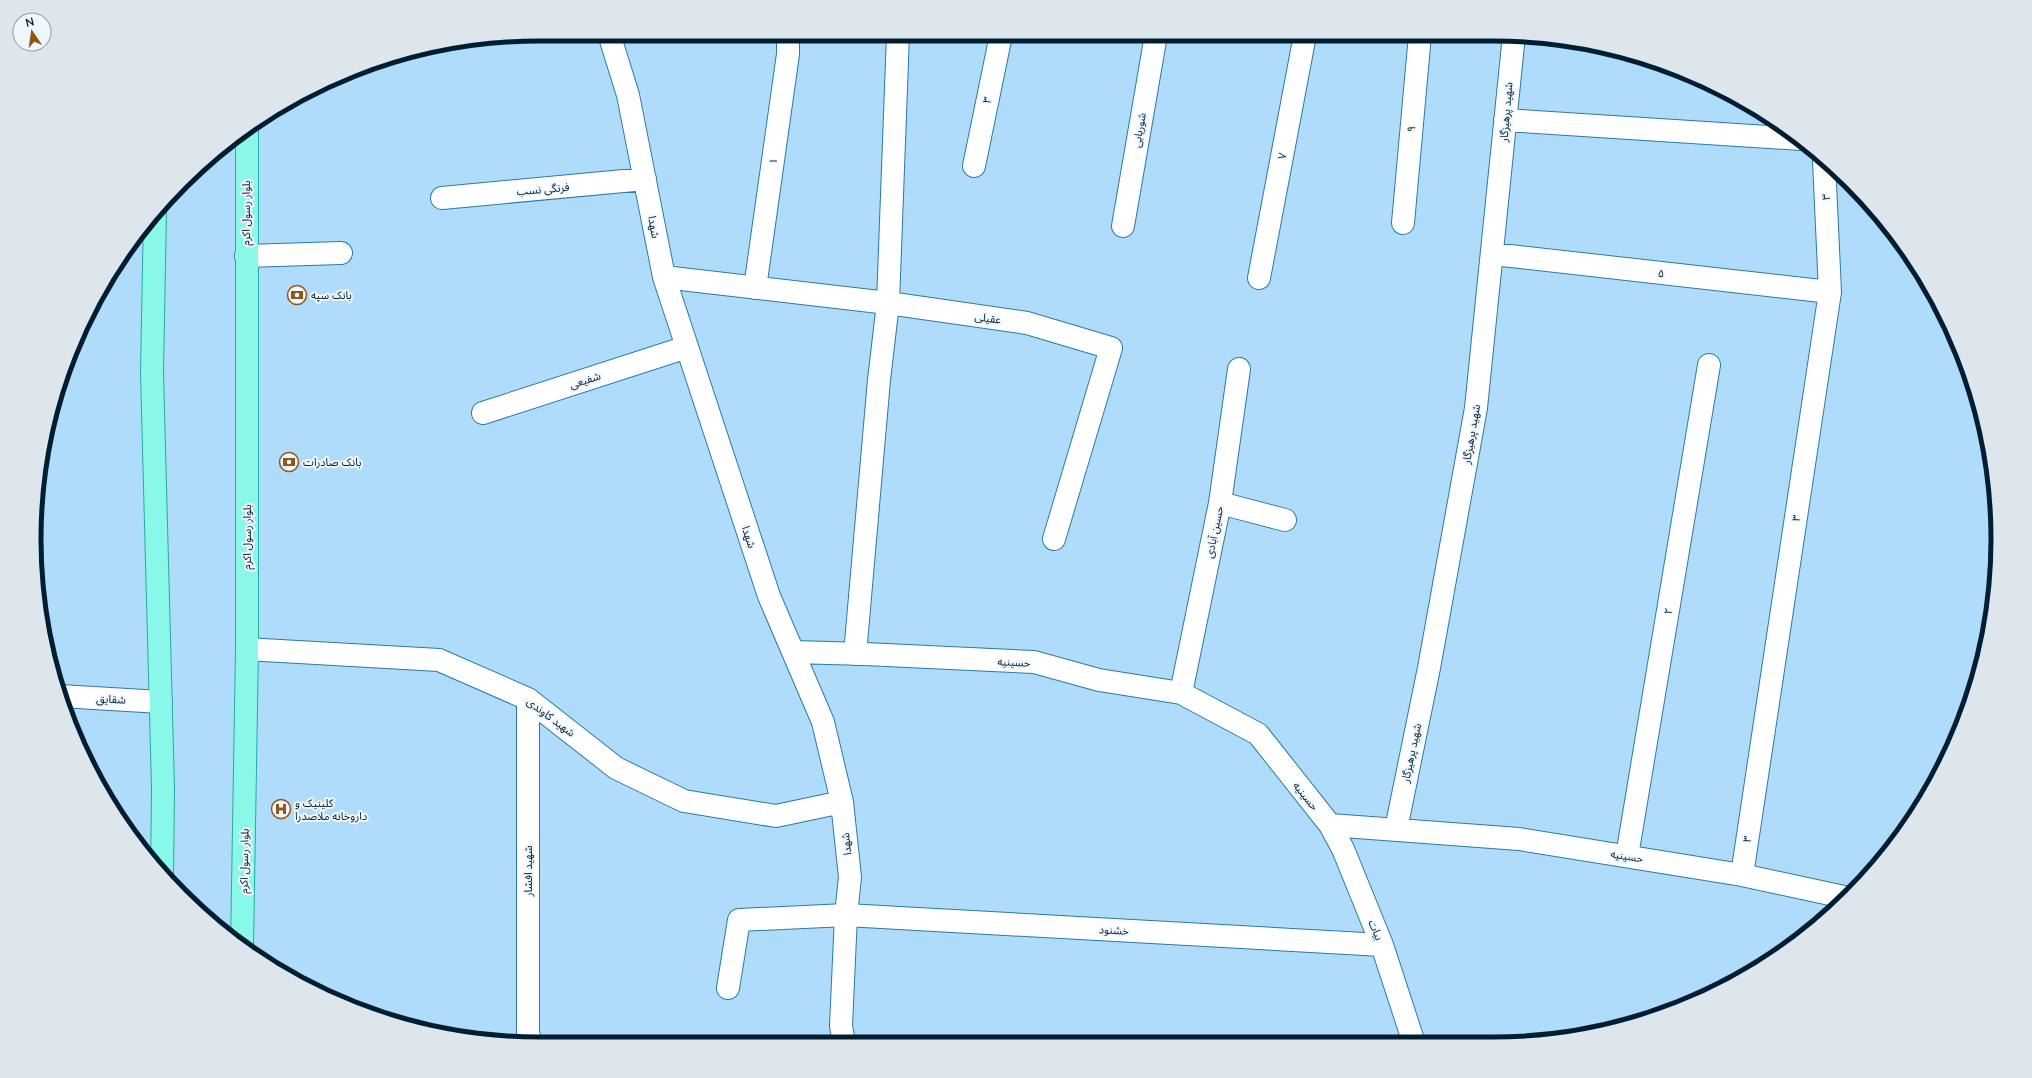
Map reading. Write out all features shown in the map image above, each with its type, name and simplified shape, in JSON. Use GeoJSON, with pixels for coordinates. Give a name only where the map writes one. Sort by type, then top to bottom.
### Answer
{"type":"FeatureCollection","features":[{"type":"Feature","properties":{"kind":"main road","name":"بلوار رسول اکرم"},"geometry":{"type":"LineString","coordinates":[[242,938],[247,649],[247,136]]}},
{"type":"Feature","properties":{"kind":"main road"},"geometry":{"type":"LineString","coordinates":[[155,223],[152,373],[163,789],[162,864]]}},
{"type":"Feature","properties":{"kind":"street","name":"شهدا"},"geometry":{"type":"LineString","coordinates":[[612,41],[628,95],[664,277],[769,596],[823,722],[842,802],[850,877],[846,915],[841,1026],[843,1037]]}},
{"type":"Feature","properties":{"kind":"street","name":"۱"},"geometry":{"type":"LineString","coordinates":[[755,288],[788,54],[788,41]]}},
{"type":"Feature","properties":{"kind":"street"},"geometry":{"type":"LineString","coordinates":[[855,654],[888,303],[898,41]]}},
{"type":"Feature","properties":{"kind":"street","name":"۳"},"geometry":{"type":"LineString","coordinates":[[974,166],[999,41]]}},
{"type":"Feature","properties":{"kind":"street","name":"شوریابی"},"geometry":{"type":"LineString","coordinates":[[1123,226],[1155,41]]}},
{"type":"Feature","properties":{"kind":"street","name":"۷"},"geometry":{"type":"LineString","coordinates":[[1259,278],[1304,41]]}},
{"type":"Feature","properties":{"kind":"street","name":"۹"},"geometry":{"type":"LineString","coordinates":[[1403,223],[1419,41]]}},
{"type":"Feature","properties":{"kind":"street","name":"شهید پرهیزگار"},"geometry":{"type":"LineString","coordinates":[[1396,829],[1429,668],[1476,408],[1493,254],[1513,42]]}},
{"type":"Feature","properties":{"kind":"street"},"geometry":{"type":"LineString","coordinates":[[1505,120],[1788,138]]}},
{"type":"Feature","properties":{"kind":"street","name":"۳"},"geometry":{"type":"LineString","coordinates":[[1742,875],[1830,292],[1824,168]]}},
{"type":"Feature","properties":{"kind":"street","name":"فرنگی نسب"},"geometry":{"type":"LineString","coordinates":[[442,198],[645,179]]}},
{"type":"Feature","properties":{"kind":"street"},"geometry":{"type":"LineString","coordinates":[[246,256],[341,253]]}},
{"type":"Feature","properties":{"kind":"street","name":"۵"},"geometry":{"type":"LineString","coordinates":[[1493,254],[1830,292]]}},
{"type":"Feature","properties":{"kind":"street","name":"عقیلی"},"geometry":{"type":"LineString","coordinates":[[664,277],[888,303],[1027,323],[1111,348],[1054,539]]}},
{"type":"Feature","properties":{"kind":"street","name":"شفیعی"},"geometry":{"type":"LineString","coordinates":[[483,413],[687,347]]}},
{"type":"Feature","properties":{"kind":"street","name":"۲"},"geometry":{"type":"LineString","coordinates":[[1627,856],[1709,365]]}},
{"type":"Feature","properties":{"kind":"street","name":"حسین آبادی"},"geometry":{"type":"LineString","coordinates":[[1181,693],[1220,503],[1239,369]]}},
{"type":"Feature","properties":{"kind":"street"},"geometry":{"type":"LineString","coordinates":[[1220,503],[1285,520]]}},
{"type":"Feature","properties":{"kind":"street","name":"شهید کاوندی"},"geometry":{"type":"LineString","coordinates":[[247,649],[439,660],[528,699],[616,768],[684,801],[776,816],[842,802]]}},
{"type":"Feature","properties":{"kind":"street","name":"حسینیه"},"geometry":{"type":"LineString","coordinates":[[793,652],[1034,662],[1099,680],[1181,693],[1258,734],[1330,825],[1519,839],[1742,875],[1840,896]]}},
{"type":"Feature","properties":{"kind":"street","name":"شقایق"},"geometry":{"type":"LineString","coordinates":[[66,696],[161,702]]}},
{"type":"Feature","properties":{"kind":"street","name":"شهید افشار"},"geometry":{"type":"LineString","coordinates":[[528,699],[529,1037]]}},
{"type":"Feature","properties":{"kind":"street","name":"بیات"},"geometry":{"type":"LineString","coordinates":[[1330,825],[1343,849],[1382,945],[1412,1037]]}},
{"type":"Feature","properties":{"kind":"street","name":"خشنود"},"geometry":{"type":"LineString","coordinates":[[728,988],[739,920],[846,915],[1382,945]]}},
{"type":"Feature","properties":{"kind":"place","name":"بانک سپه"},"geometry":{"type":"Point","coordinates":[297,295]}},
{"type":"Feature","properties":{"kind":"place","name":"بانک صادرات"},"geometry":{"type":"Point","coordinates":[289,462]}},
{"type":"Feature","properties":{"kind":"place","name":"کلینیک و داروخانه ملاصدرا"},"geometry":{"type":"Point","coordinates":[281,809]}}]}
